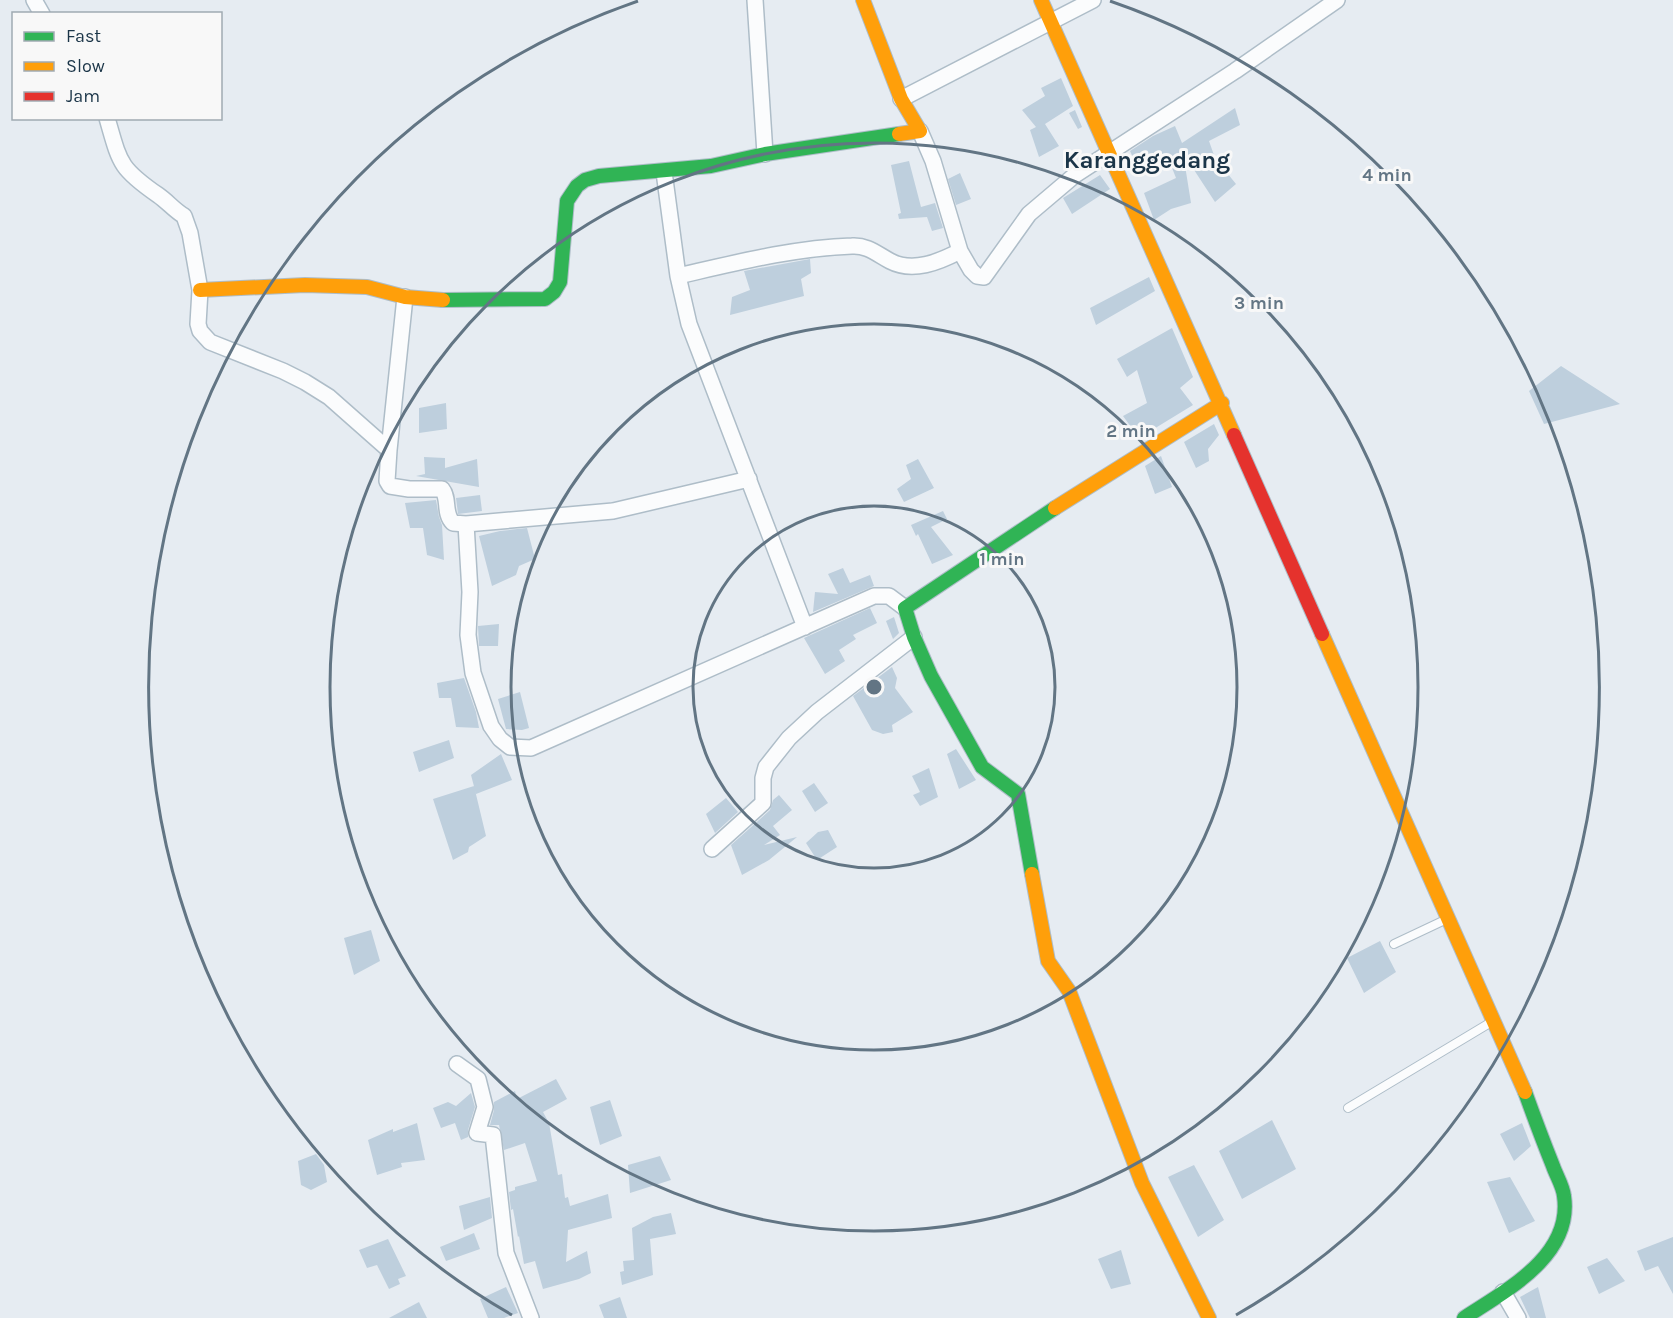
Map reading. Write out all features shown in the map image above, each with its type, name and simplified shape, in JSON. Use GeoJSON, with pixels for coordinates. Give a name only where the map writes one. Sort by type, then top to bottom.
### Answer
{"type":"FeatureCollection","features":[{"type":"Feature","properties":{"kind":"street"},"geometry":{"type":"LineString","coordinates":[[755,0],[765,154]]}},
{"type":"Feature","properties":{"kind":"street"},"geometry":{"type":"LineString","coordinates":[[863,0],[901,99],[920,130],[933,161],[960,251],[971,270],[977,276],[984,277],[1029,214],[1075,175],[1235,71],[1337,0]]}},
{"type":"Feature","properties":{"kind":"street"},"geometry":{"type":"LineString","coordinates":[[1041,0],[1191,340],[1222,403],[1519,1077],[1564,1196],[1565,1212],[1560,1232],[1543,1259],[1503,1292],[1464,1318]]}},
{"type":"Feature","properties":{"kind":"street"},"geometry":{"type":"LineString","coordinates":[[901,99],[1093,0]]}},
{"type":"Feature","properties":{"kind":"street"},"geometry":{"type":"LineString","coordinates":[[108,120],[120,162],[128,173],[184,216],[190,233],[200,290],[198,324],[205,338],[305,382],[329,397],[389,450]]}},
{"type":"Feature","properties":{"kind":"street"},"geometry":{"type":"LineString","coordinates":[[200,290],[305,285],[366,287],[405,297],[447,300],[537,301],[549,297],[560,282],[567,201],[577,186],[585,180],[598,176],[664,172],[711,166],[765,154],[920,130]]}},
{"type":"Feature","properties":{"kind":"street"},"geometry":{"type":"LineString","coordinates":[[664,172],[678,276],[689,324],[805,627]]}},
{"type":"Feature","properties":{"kind":"street"},"geometry":{"type":"LineString","coordinates":[[678,276],[751,260],[825,248],[855,246],[868,248],[891,262],[922,266],[941,261],[960,251]]}},
{"type":"Feature","properties":{"kind":"street"},"geometry":{"type":"LineString","coordinates":[[405,297],[387,481],[390,486],[409,489],[441,489],[445,493],[448,518],[453,523],[466,524],[614,511],[749,478]]}},
{"type":"Feature","properties":{"kind":"street"},"geometry":{"type":"LineString","coordinates":[[905,608],[1102,477],[1222,403]]}},
{"type":"Feature","properties":{"kind":"street"},"geometry":{"type":"LineString","coordinates":[[466,524],[470,592],[468,635],[473,673],[492,726],[500,739],[510,747],[531,748],[874,596],[889,596],[905,608],[914,637],[931,676],[982,767],[1018,794],[1048,961],[1069,991],[1142,1183],[1209,1318]]}},
{"type":"Feature","properties":{"kind":"street"},"geometry":{"type":"LineString","coordinates":[[712,849],[763,803],[763,778],[766,767],[789,738],[818,712],[914,637]]}},
{"type":"Feature","properties":{"kind":"street"},"geometry":{"type":"LineString","coordinates":[[457,1064],[478,1079],[485,1107],[477,1133],[493,1135],[506,1253],[531,1318]]}},
{"type":"Feature","properties":{"kind":"street"},"geometry":{"type":"LineString","coordinates":[[1503,1292],[1518,1318]]}},
{"type":"Feature","properties":{"kind":"lane"},"geometry":{"type":"LineString","coordinates":[[1394,944],[1449,918]]}},
{"type":"Feature","properties":{"kind":"lane"},"geometry":{"type":"LineString","coordinates":[[1348,1108],[1494,1020]]}},
{"type":"Feature","properties":{"kind":"building"},"geometry":{"type":"Polygon","coordinates":[[[1061,78],[1073,106],[1045,124],[1059,146],[1039,157],[1030,130],[1036,127],[1022,110],[1045,96],[1041,88],[1061,78]]]}},
{"type":"Feature","properties":{"kind":"building"},"geometry":{"type":"Polygon","coordinates":[[[1235,108],[1240,125],[1209,141],[1215,158],[1236,184],[1215,202],[1183,153],[1191,203],[1171,209],[1154,220],[1144,193],[1176,178],[1167,155],[1138,168],[1130,151],[1153,136],[1175,126],[1182,143],[1235,108]]]}},
{"type":"Feature","properties":{"kind":"building"},"geometry":{"type":"Polygon","coordinates":[[[1075,110],[1082,127],[1078,129],[1069,113],[1075,110]]]}},
{"type":"Feature","properties":{"kind":"building"},"geometry":{"type":"Polygon","coordinates":[[[909,161],[921,207],[935,203],[943,228],[932,231],[927,217],[899,219],[898,214],[901,213],[891,165],[909,161]]]}},
{"type":"Feature","properties":{"kind":"building"},"geometry":{"type":"Polygon","coordinates":[[[960,173],[971,199],[956,205],[948,179],[960,173]]]}},
{"type":"Feature","properties":{"kind":"building"},"geometry":{"type":"Polygon","coordinates":[[[1100,175],[1110,189],[1072,214],[1063,198],[1100,175]]]}},
{"type":"Feature","properties":{"kind":"building"},"geometry":{"type":"Polygon","coordinates":[[[810,259],[811,273],[801,279],[804,296],[730,315],[732,297],[750,290],[744,271],[810,259]]]}},
{"type":"Feature","properties":{"kind":"building"},"geometry":{"type":"Polygon","coordinates":[[[1149,277],[1155,291],[1096,325],[1090,308],[1149,277]]]}},
{"type":"Feature","properties":{"kind":"building"},"geometry":{"type":"Polygon","coordinates":[[[1172,328],[1193,377],[1180,388],[1193,405],[1139,438],[1123,416],[1147,403],[1137,370],[1127,377],[1117,359],[1172,328]]]}},
{"type":"Feature","properties":{"kind":"building"},"geometry":{"type":"Polygon","coordinates":[[[1561,366],[1620,404],[1544,424],[1529,391],[1561,366]]]}},
{"type":"Feature","properties":{"kind":"building"},"geometry":{"type":"Polygon","coordinates":[[[446,403],[447,429],[419,433],[419,408],[446,403]]]}},
{"type":"Feature","properties":{"kind":"building"},"geometry":{"type":"Polygon","coordinates":[[[1214,424],[1219,435],[1208,449],[1209,461],[1196,468],[1184,442],[1214,424]]]}},
{"type":"Feature","properties":{"kind":"building"},"geometry":{"type":"Polygon","coordinates":[[[1161,456],[1172,487],[1155,494],[1145,466],[1161,456]]]}},
{"type":"Feature","properties":{"kind":"building"},"geometry":{"type":"Polygon","coordinates":[[[424,457],[445,458],[445,468],[477,459],[479,487],[416,476],[425,474],[424,457]]]}},
{"type":"Feature","properties":{"kind":"building"},"geometry":{"type":"Polygon","coordinates":[[[918,459],[934,488],[904,502],[897,489],[911,479],[906,465],[918,459]]]}},
{"type":"Feature","properties":{"kind":"building"},"geometry":{"type":"Polygon","coordinates":[[[480,495],[482,511],[458,514],[456,498],[480,495]]]}},
{"type":"Feature","properties":{"kind":"building"},"geometry":{"type":"Polygon","coordinates":[[[436,500],[442,525],[444,560],[427,555],[423,528],[410,528],[405,503],[436,500]]]}},
{"type":"Feature","properties":{"kind":"building"},"geometry":{"type":"Polygon","coordinates":[[[943,511],[947,519],[931,527],[953,555],[932,564],[918,534],[916,536],[911,525],[943,511]]]}},
{"type":"Feature","properties":{"kind":"building"},"geometry":{"type":"Polygon","coordinates":[[[527,528],[535,559],[519,566],[516,575],[492,586],[479,536],[527,528]]]}},
{"type":"Feature","properties":{"kind":"building"},"geometry":{"type":"Polygon","coordinates":[[[843,568],[850,583],[870,575],[874,586],[813,612],[815,592],[838,594],[828,574],[843,568]]]}},
{"type":"Feature","properties":{"kind":"building"},"geometry":{"type":"Polygon","coordinates":[[[870,608],[877,623],[853,635],[856,639],[839,650],[845,661],[825,674],[804,638],[870,608]]]}},
{"type":"Feature","properties":{"kind":"building"},"geometry":{"type":"Polygon","coordinates":[[[894,617],[899,633],[893,639],[886,621],[894,617]]]}},
{"type":"Feature","properties":{"kind":"building"},"geometry":{"type":"Polygon","coordinates":[[[499,624],[498,646],[479,646],[478,626],[499,624]]]}},
{"type":"Feature","properties":{"kind":"building"},"geometry":{"type":"Polygon","coordinates":[[[892,667],[897,678],[895,688],[913,712],[892,725],[893,732],[883,734],[872,730],[853,696],[892,667]]]}},
{"type":"Feature","properties":{"kind":"building"},"geometry":{"type":"Polygon","coordinates":[[[464,678],[479,728],[456,727],[451,698],[439,698],[437,683],[464,678]]]}},
{"type":"Feature","properties":{"kind":"building"},"geometry":{"type":"Polygon","coordinates":[[[520,692],[529,728],[506,729],[498,699],[520,692]]]}},
{"type":"Feature","properties":{"kind":"building"},"geometry":{"type":"Polygon","coordinates":[[[449,740],[454,758],[419,772],[413,752],[449,740]]]}},
{"type":"Feature","properties":{"kind":"building"},"geometry":{"type":"Polygon","coordinates":[[[956,749],[976,780],[959,789],[947,754],[956,749]]]}},
{"type":"Feature","properties":{"kind":"building"},"geometry":{"type":"Polygon","coordinates":[[[501,754],[512,780],[476,794],[471,775],[501,754]]]}},
{"type":"Feature","properties":{"kind":"building"},"geometry":{"type":"Polygon","coordinates":[[[929,768],[938,797],[920,806],[913,795],[920,792],[912,776],[929,768]]]}},
{"type":"Feature","properties":{"kind":"building"},"geometry":{"type":"Polygon","coordinates":[[[814,783],[828,803],[815,812],[802,791],[814,783]]]}},
{"type":"Feature","properties":{"kind":"building"},"geometry":{"type":"Polygon","coordinates":[[[474,786],[486,836],[469,847],[468,852],[453,860],[433,799],[474,786]]]}},
{"type":"Feature","properties":{"kind":"building"},"geometry":{"type":"Polygon","coordinates":[[[779,795],[792,810],[773,826],[780,835],[764,845],[797,837],[769,860],[742,875],[731,845],[770,810],[773,800],[779,795]]]}},
{"type":"Feature","properties":{"kind":"building"},"geometry":{"type":"Polygon","coordinates":[[[726,798],[738,812],[715,833],[706,814],[726,798]]]}},
{"type":"Feature","properties":{"kind":"building"},"geometry":{"type":"Polygon","coordinates":[[[828,830],[837,847],[817,860],[806,843],[818,832],[828,830]]]}},
{"type":"Feature","properties":{"kind":"building"},"geometry":{"type":"Polygon","coordinates":[[[371,930],[380,961],[354,975],[344,938],[371,930]]]}},
{"type":"Feature","properties":{"kind":"building"},"geometry":{"type":"Polygon","coordinates":[[[1380,941],[1396,972],[1364,993],[1347,958],[1380,941]]]}},
{"type":"Feature","properties":{"kind":"building"},"geometry":{"type":"Polygon","coordinates":[[[556,1079],[567,1099],[543,1112],[549,1123],[558,1175],[562,1174],[565,1198],[568,1197],[570,1206],[608,1194],[612,1218],[568,1230],[566,1262],[587,1251],[591,1273],[579,1279],[543,1289],[535,1261],[524,1264],[513,1209],[511,1210],[509,1192],[515,1190],[515,1187],[537,1181],[525,1143],[504,1150],[499,1125],[490,1125],[494,1102],[515,1091],[517,1099],[556,1079]]]}},
{"type":"Feature","properties":{"kind":"building"},"geometry":{"type":"Polygon","coordinates":[[[471,1093],[475,1107],[468,1137],[461,1140],[455,1123],[441,1128],[433,1108],[448,1102],[456,1106],[471,1093]]]}},
{"type":"Feature","properties":{"kind":"building"},"geometry":{"type":"Polygon","coordinates":[[[610,1100],[622,1136],[600,1145],[590,1107],[610,1100]]]}},
{"type":"Feature","properties":{"kind":"building"},"geometry":{"type":"Polygon","coordinates":[[[1272,1120],[1296,1169],[1242,1199],[1219,1151],[1272,1120]]]}},
{"type":"Feature","properties":{"kind":"building"},"geometry":{"type":"Polygon","coordinates":[[[417,1123],[425,1160],[401,1163],[402,1167],[377,1175],[368,1140],[393,1129],[393,1132],[417,1123]]]}},
{"type":"Feature","properties":{"kind":"building"},"geometry":{"type":"Polygon","coordinates":[[[1522,1123],[1531,1146],[1514,1161],[1500,1134],[1522,1123]]]}},
{"type":"Feature","properties":{"kind":"building"},"geometry":{"type":"Polygon","coordinates":[[[316,1154],[324,1165],[327,1182],[311,1190],[301,1185],[298,1161],[316,1154]]]}},
{"type":"Feature","properties":{"kind":"building"},"geometry":{"type":"Polygon","coordinates":[[[660,1156],[671,1180],[630,1193],[628,1165],[660,1156]]]}},
{"type":"Feature","properties":{"kind":"building"},"geometry":{"type":"Polygon","coordinates":[[[1194,1165],[1224,1220],[1198,1237],[1168,1177],[1194,1165]]]}},
{"type":"Feature","properties":{"kind":"building"},"geometry":{"type":"Polygon","coordinates":[[[1510,1177],[1535,1221],[1509,1233],[1487,1182],[1510,1177]]]}},
{"type":"Feature","properties":{"kind":"building"},"geometry":{"type":"Polygon","coordinates":[[[490,1197],[492,1218],[464,1230],[459,1206],[490,1197]]]}},
{"type":"Feature","properties":{"kind":"building"},"geometry":{"type":"Polygon","coordinates":[[[671,1213],[676,1234],[650,1239],[653,1275],[622,1285],[620,1272],[624,1271],[623,1261],[634,1260],[632,1228],[653,1217],[671,1213]]]}},
{"type":"Feature","properties":{"kind":"building"},"geometry":{"type":"Polygon","coordinates":[[[474,1233],[480,1249],[446,1261],[440,1247],[474,1233]]]}},
{"type":"Feature","properties":{"kind":"building"},"geometry":{"type":"Polygon","coordinates":[[[1673,1237],[1673,1294],[1658,1266],[1645,1271],[1637,1251],[1673,1237]]]}},
{"type":"Feature","properties":{"kind":"building"},"geometry":{"type":"Polygon","coordinates":[[[388,1239],[406,1276],[398,1279],[400,1284],[389,1289],[377,1265],[367,1268],[359,1250],[388,1239]]]}},
{"type":"Feature","properties":{"kind":"building"},"geometry":{"type":"Polygon","coordinates":[[[1121,1250],[1131,1284],[1111,1289],[1098,1259],[1121,1250]]]}},
{"type":"Feature","properties":{"kind":"building"},"geometry":{"type":"Polygon","coordinates":[[[1607,1258],[1625,1281],[1599,1294],[1587,1267],[1607,1258]]]}},
{"type":"Feature","properties":{"kind":"building"},"geometry":{"type":"Polygon","coordinates":[[[506,1287],[518,1313],[504,1318],[488,1318],[480,1299],[506,1287]]]}},
{"type":"Feature","properties":{"kind":"building"},"geometry":{"type":"Polygon","coordinates":[[[1538,1287],[1546,1318],[1530,1318],[1520,1297],[1538,1287]]]}},
{"type":"Feature","properties":{"kind":"building"},"geometry":{"type":"Polygon","coordinates":[[[620,1297],[627,1318],[604,1318],[599,1305],[620,1297]]]}},
{"type":"Feature","properties":{"kind":"building"},"geometry":{"type":"Polygon","coordinates":[[[419,1302],[427,1318],[389,1318],[419,1302]]]}},
{"type":"Feature","properties":{"kind":"traffic: fast"},"geometry":{"type":"LineString","coordinates":[[443,300],[545,299],[554,292],[560,282],[567,201],[577,186],[585,180],[599,176],[711,166],[765,154],[899,134]]}},
{"type":"Feature","properties":{"kind":"traffic: fast"},"geometry":{"type":"LineString","coordinates":[[1032,874],[1018,794],[982,767],[931,676],[914,637],[905,608],[1055,508]]}},
{"type":"Feature","properties":{"kind":"traffic: fast"},"geometry":{"type":"LineString","coordinates":[[1464,1318],[1533,1269],[1558,1237],[1564,1217],[1562,1188],[1525,1092]]}},
{"type":"Feature","properties":{"kind":"traffic: slow"},"geometry":{"type":"LineString","coordinates":[[863,0],[901,99],[920,131],[899,134]]}},
{"type":"Feature","properties":{"kind":"traffic: slow"},"geometry":{"type":"LineString","coordinates":[[1041,0],[1234,435]]}},
{"type":"Feature","properties":{"kind":"traffic: slow"},"geometry":{"type":"LineString","coordinates":[[200,290],[305,285],[367,287],[405,297],[443,300]]}},
{"type":"Feature","properties":{"kind":"traffic: slow"},"geometry":{"type":"LineString","coordinates":[[1055,508],[1222,403]]}},
{"type":"Feature","properties":{"kind":"traffic: slow"},"geometry":{"type":"LineString","coordinates":[[1322,634],[1525,1092]]}},
{"type":"Feature","properties":{"kind":"traffic: slow"},"geometry":{"type":"LineString","coordinates":[[1032,874],[1048,961],[1069,991],[1142,1183],[1209,1318]]}},
{"type":"Feature","properties":{"kind":"traffic: jam"},"geometry":{"type":"LineString","coordinates":[[1234,435],[1322,634]]}},
{"type":"Feature","properties":{"kind":"district","name":"Karanggedang"},"geometry":{"type":"Point","coordinates":[1147,160]}}]}
